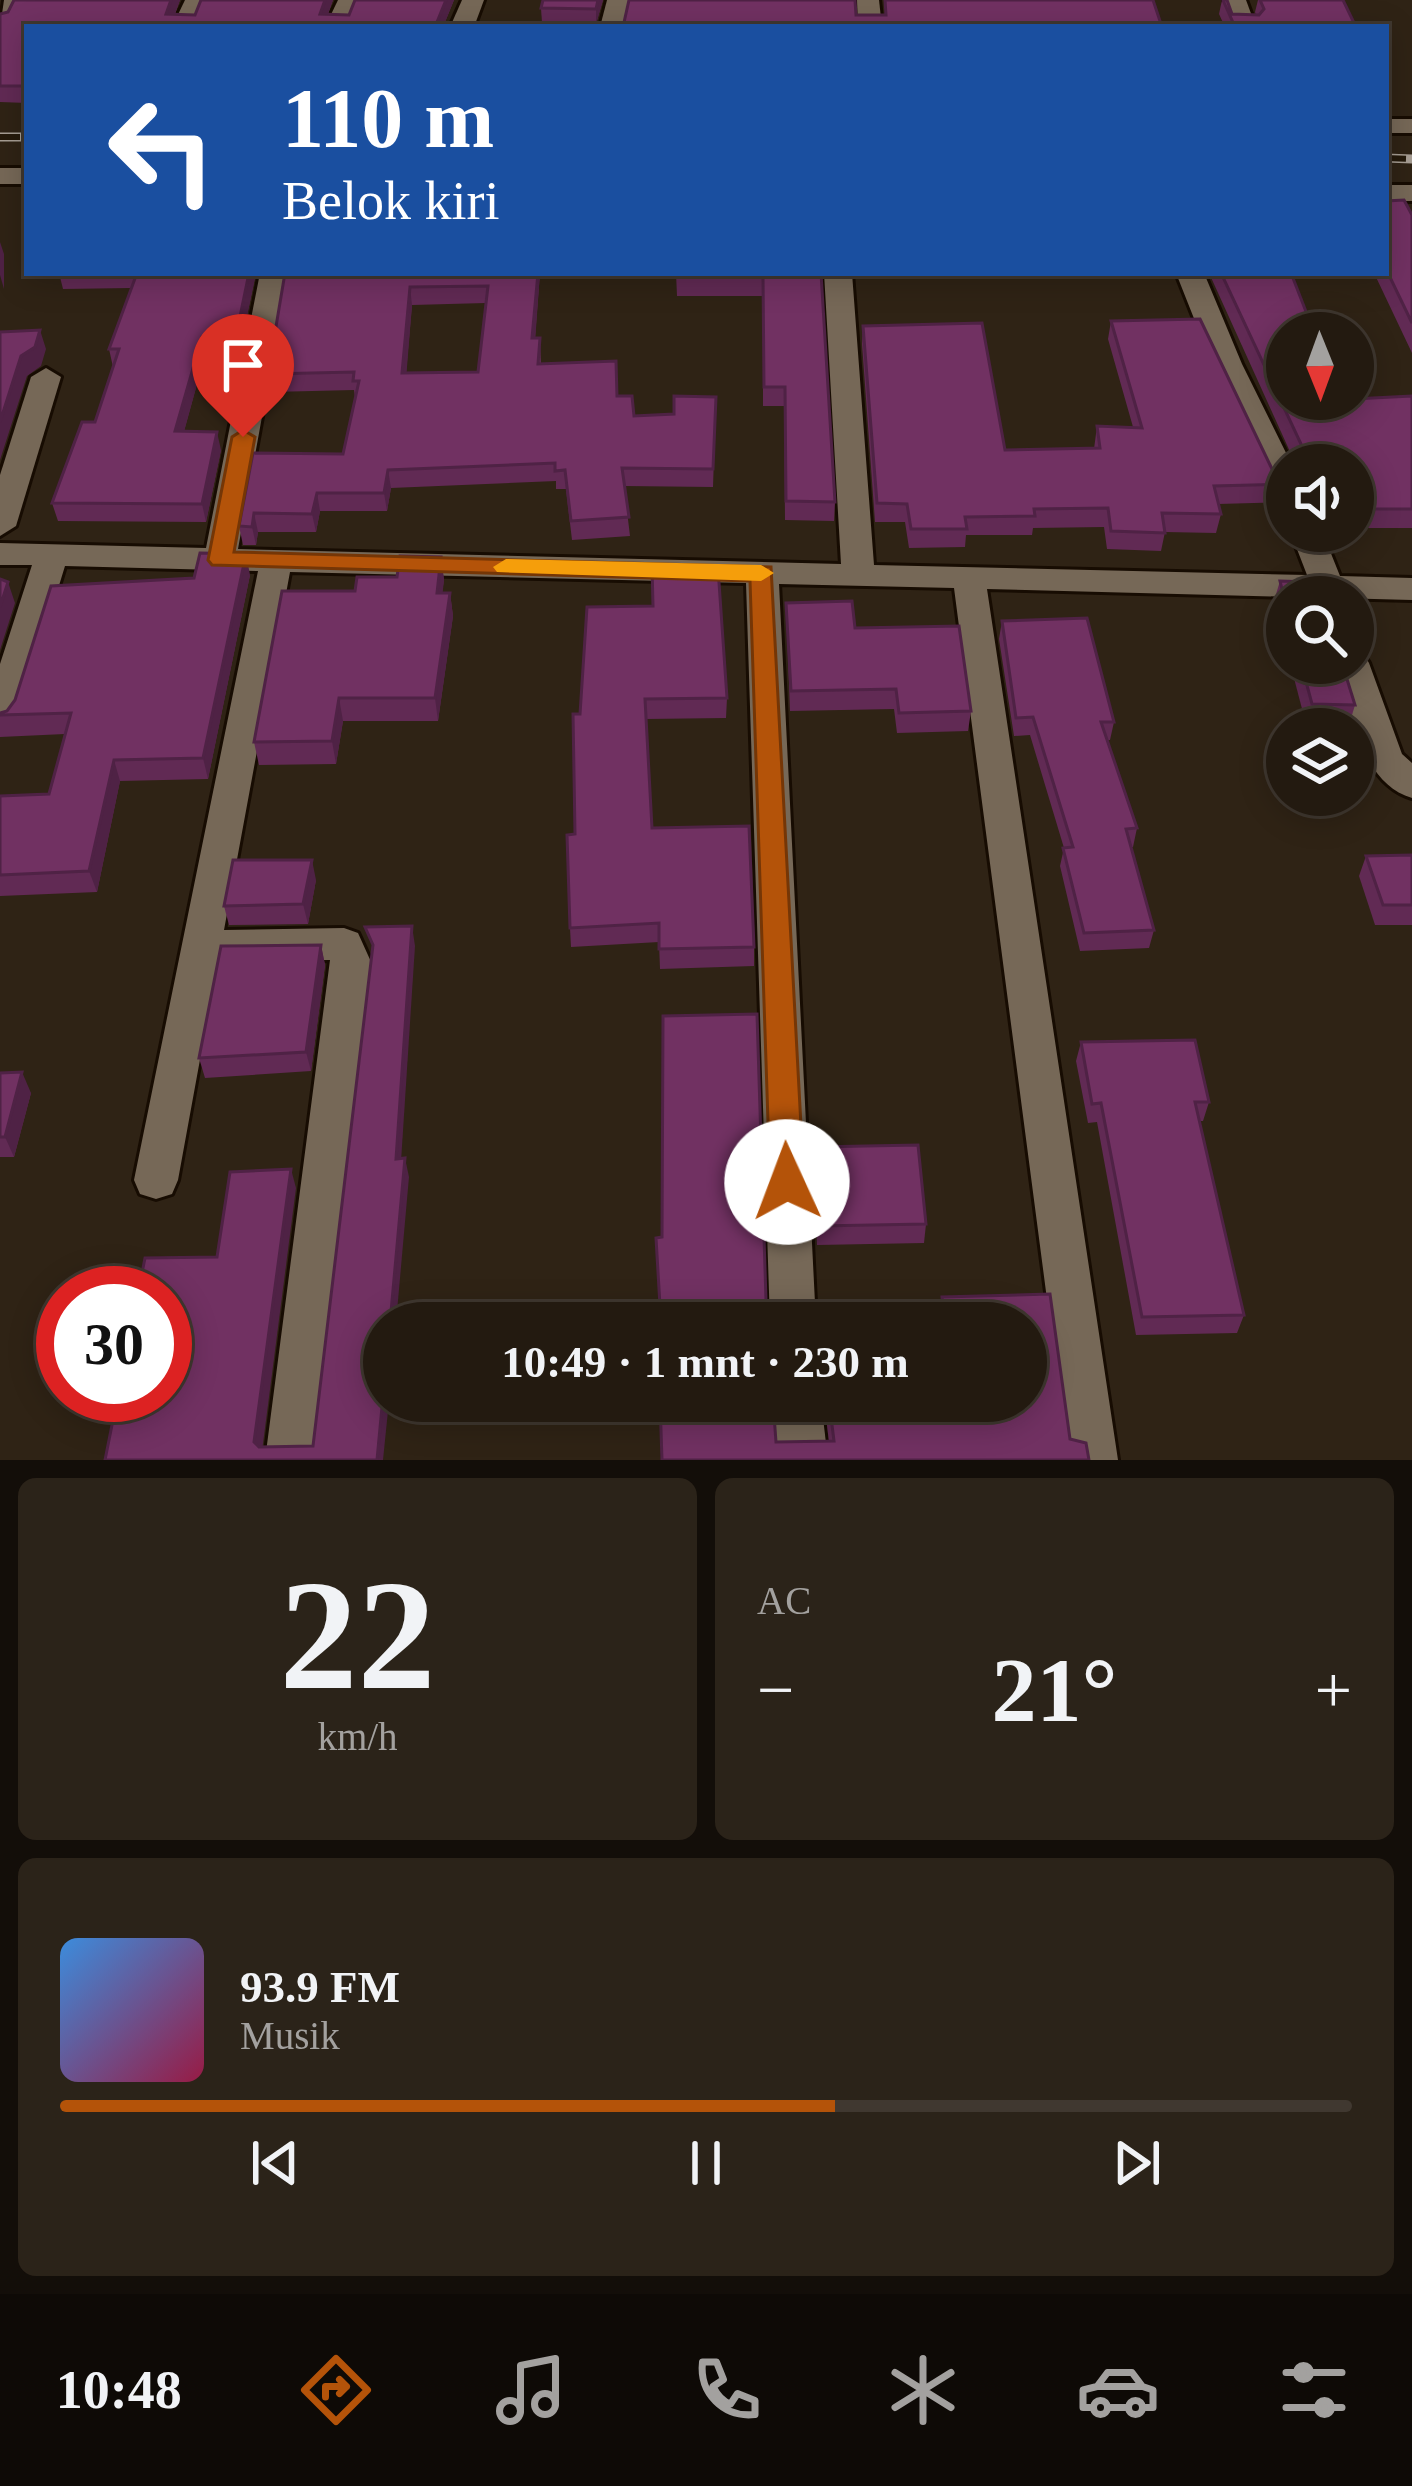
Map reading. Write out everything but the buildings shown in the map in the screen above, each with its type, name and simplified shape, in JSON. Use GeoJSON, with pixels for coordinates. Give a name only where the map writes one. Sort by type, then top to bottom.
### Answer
{"type":"FeatureCollection","features":[{"type":"Feature","properties":{"kind":"street"},"geometry":{"type":"LineString","coordinates":[[0,21],[15,0]]}},
{"type":"Feature","properties":{"kind":"street"},"geometry":{"type":"LineString","coordinates":[[220,560],[273,276]]}},
{"type":"Feature","properties":{"kind":"street"},"geometry":{"type":"LineString","coordinates":[[838,276],[858,575]]}},
{"type":"Feature","properties":{"kind":"street"},"geometry":{"type":"LineString","coordinates":[[1191,276],[1266,444]]}},
{"type":"Feature","properties":{"kind":"street"},"geometry":{"type":"LineString","coordinates":[[0,526],[46,377]]}},
{"type":"Feature","properties":{"kind":"street"},"geometry":{"type":"LineString","coordinates":[[0,554],[1266,590]]}},
{"type":"Feature","properties":{"kind":"street"},"geometry":{"type":"LineString","coordinates":[[0,719],[52,555]]}},
{"type":"Feature","properties":{"kind":"street"},"geometry":{"type":"LineString","coordinates":[[156,1180],[276,561]]}},
{"type":"Feature","properties":{"kind":"street"},"geometry":{"type":"LineString","coordinates":[[762,573],[792,1302]]}},
{"type":"Feature","properties":{"kind":"street"},"geometry":{"type":"LineString","coordinates":[[969,578],[1093,1460]]}},
{"type":"Feature","properties":{"kind":"street"},"geometry":{"type":"LineString","coordinates":[[1374,590],[1412,589]]}},
{"type":"Feature","properties":{"kind":"street"},"geometry":{"type":"LineString","coordinates":[[1359,684],[1386,760],[1412,785]]}},
{"type":"Feature","properties":{"kind":"street"},"geometry":{"type":"LineString","coordinates":[[200,946],[344,944],[352,964],[290,1460]]}},
{"type":"Feature","properties":{"kind":"street"},"geometry":{"type":"LineString","coordinates":[[799,1422],[803,1460]]}},
{"type":"Feature","properties":{"kind":"railway"},"geometry":{"type":"LineString","coordinates":[[0,137],[24,137]]}},
{"type":"Feature","properties":{"kind":"railway"},"geometry":{"type":"LineString","coordinates":[[1389,158],[1412,159]]}},
{"type":"Feature","properties":{"kind":"slow traffic"},"geometry":{"type":"LineString","coordinates":[[506,567],[761,573]]}},
{"type":"Feature","properties":{"kind":"route"},"geometry":{"type":"LineString","coordinates":[[243,437],[220,560],[762,573],[787,1182]]}}]}
